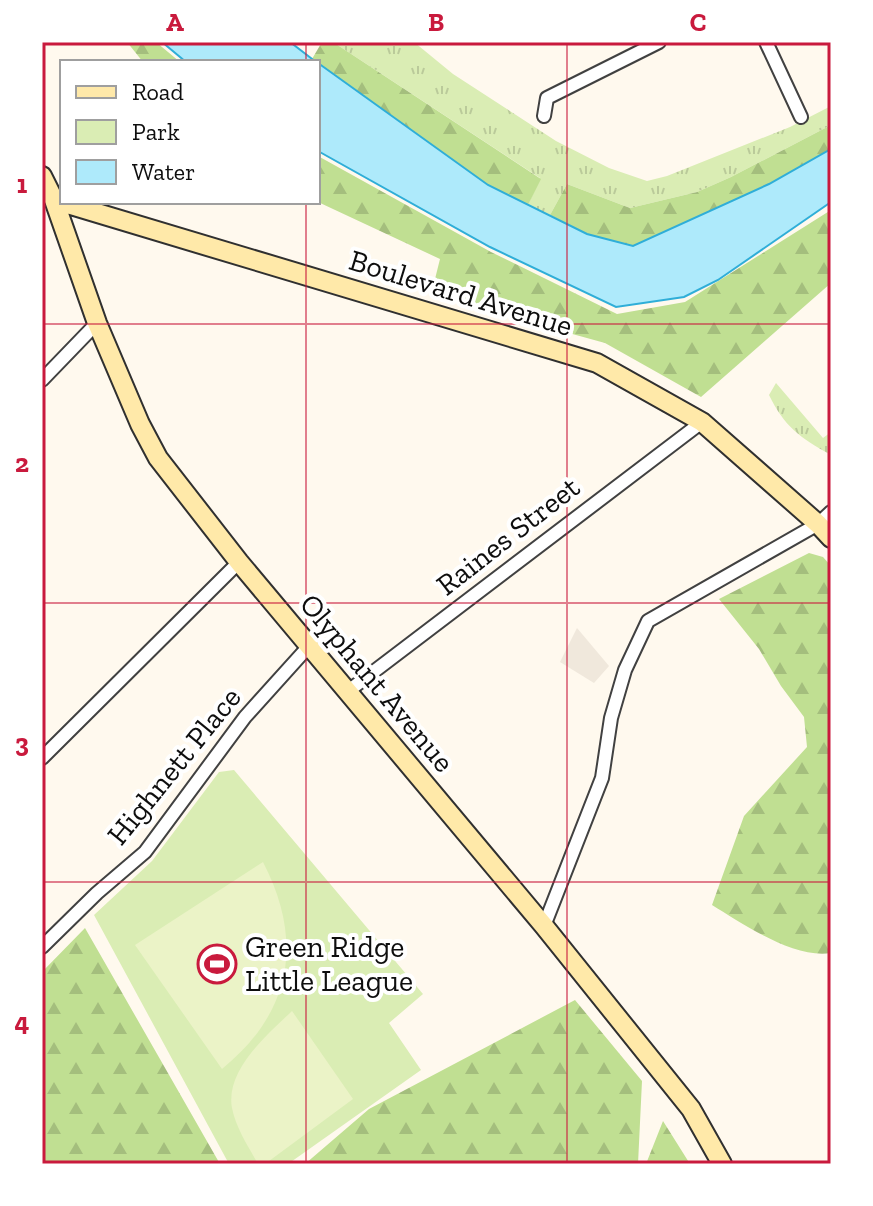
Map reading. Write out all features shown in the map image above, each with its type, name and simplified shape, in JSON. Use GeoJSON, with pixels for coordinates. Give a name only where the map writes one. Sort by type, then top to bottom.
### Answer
{"type":"FeatureCollection","features":[{"type":"Feature","properties":{"kind":"street"},"geometry":{"type":"LineString","coordinates":[[544,116],[547,98],[659,42]]}},
{"type":"Feature","properties":{"kind":"street"},"geometry":{"type":"LineString","coordinates":[[766,42],[801,117]]}},
{"type":"Feature","properties":{"kind":"street"},"geometry":{"type":"LineString","coordinates":[[42,176],[48,198]]}},
{"type":"Feature","properties":{"kind":"street","name":"Olyphant Avenue"},"geometry":{"type":"LineString","coordinates":[[48,198],[97,323],[140,424],[158,458],[239,562],[544,926],[691,1109],[722,1164]]}},
{"type":"Feature","properties":{"kind":"street","name":"Boulevard Avenue"},"geometry":{"type":"LineString","coordinates":[[68,204],[597,363],[702,422],[827,525]]}},
{"type":"Feature","properties":{"kind":"street"},"geometry":{"type":"LineString","coordinates":[[42,380],[97,323]]}},
{"type":"Feature","properties":{"kind":"street","name":"Raines Street"},"geometry":{"type":"LineString","coordinates":[[347,692],[702,422]]}},
{"type":"Feature","properties":{"kind":"street"},"geometry":{"type":"LineString","coordinates":[[544,926],[602,778],[611,718],[625,670],[648,621],[827,525]]}},
{"type":"Feature","properties":{"kind":"street"},"geometry":{"type":"LineString","coordinates":[[42,758],[239,562]]}},
{"type":"Feature","properties":{"kind":"street","name":"Highnett Place"},"geometry":{"type":"LineString","coordinates":[[42,947],[97,893],[145,852],[245,717],[309,646]]}},
{"type":"Feature","properties":{"kind":"green space"},"geometry":{"type":"Polygon","coordinates":[[[127,42],[156,42],[178,60],[141,60],[127,42]]]}},
{"type":"Feature","properties":{"kind":"green space"},"geometry":{"type":"Polygon","coordinates":[[[322,42],[333,42],[541,179],[528,205],[488,185],[320,65],[320,60],[312,59],[322,42]]]}},
{"type":"Feature","properties":{"kind":"green space"},"geometry":{"type":"Polygon","coordinates":[[[333,42],[414,42],[453,74],[556,141],[609,168],[647,181],[790,127],[831,106],[831,125],[697,192],[630,208],[567,184],[550,215],[528,205],[540,178],[333,42]]]}},
{"type":"Feature","properties":{"kind":"green space"},"geometry":{"type":"Polygon","coordinates":[[[831,125],[831,149],[769,184],[633,246],[587,234],[550,215],[567,184],[630,208],[697,192],[831,125]]]}},
{"type":"Feature","properties":{"kind":"green space"},"geometry":{"type":"Polygon","coordinates":[[[320,157],[491,252],[617,314],[685,302],[831,210],[831,283],[701,397],[605,343],[431,295],[440,259],[320,203],[320,157]]]}},
{"type":"Feature","properties":{"kind":"green space"},"geometry":{"type":"Polygon","coordinates":[[[776,383],[823,438],[831,432],[831,455],[802,437],[787,423],[769,395],[776,383]]]}},
{"type":"Feature","properties":{"kind":"green space"},"geometry":{"type":"Polygon","coordinates":[[[809,553],[823,557],[831,566],[831,953],[801,951],[785,945],[712,905],[744,816],[807,747],[804,717],[759,649],[719,599],[809,553]]]}},
{"type":"Feature","properties":{"kind":"green space"},"geometry":{"type":"Polygon","coordinates":[[[234,770],[423,994],[389,1023],[421,1070],[288,1164],[229,1164],[94,915],[152,861],[219,772],[234,770]]]}},
{"type":"Feature","properties":{"kind":"green space","name":"Green Ridge Little League"},"geometry":{"type":"Polygon","coordinates":[[[263,862],[284,920],[287,947],[284,974],[277,999],[264,1024],[246,1047],[222,1069],[135,945],[263,862]]]}},
{"type":"Feature","properties":{"kind":"green space"},"geometry":{"type":"Polygon","coordinates":[[[85,928],[220,1164],[42,1164],[42,972],[85,928]]]}},
{"type":"Feature","properties":{"kind":"green space"},"geometry":{"type":"Polygon","coordinates":[[[575,1000],[642,1081],[638,1164],[305,1164],[369,1109],[575,1000]]]}},
{"type":"Feature","properties":{"kind":"green space"},"geometry":{"type":"Polygon","coordinates":[[[292,1011],[353,1099],[265,1164],[258,1164],[236,1123],[232,1108],[235,1080],[250,1054],[292,1011]]]}},
{"type":"Feature","properties":{"kind":"green space"},"geometry":{"type":"Polygon","coordinates":[[[663,1121],[690,1164],[646,1164],[663,1121]]]}},
{"type":"Feature","properties":{"kind":"shaded area"},"geometry":{"type":"Polygon","coordinates":[[[577,628],[609,666],[594,683],[560,662],[577,628]]]}},
{"type":"Feature","properties":{"kind":"water"},"geometry":{"type":"Polygon","coordinates":[[[162,42],[290,42],[313,60],[184,60],[162,42]]]}},
{"type":"Feature","properties":{"kind":"water"},"geometry":{"type":"Polygon","coordinates":[[[320,64],[488,185],[587,234],[633,246],[769,184],[831,149],[831,202],[718,280],[684,297],[616,307],[490,247],[320,152],[320,64]]]}},
{"type":"Feature","properties":{"kind":"place","name":"Green Ridge Little League"},"geometry":{"type":"Point","coordinates":[217,964]}}]}
